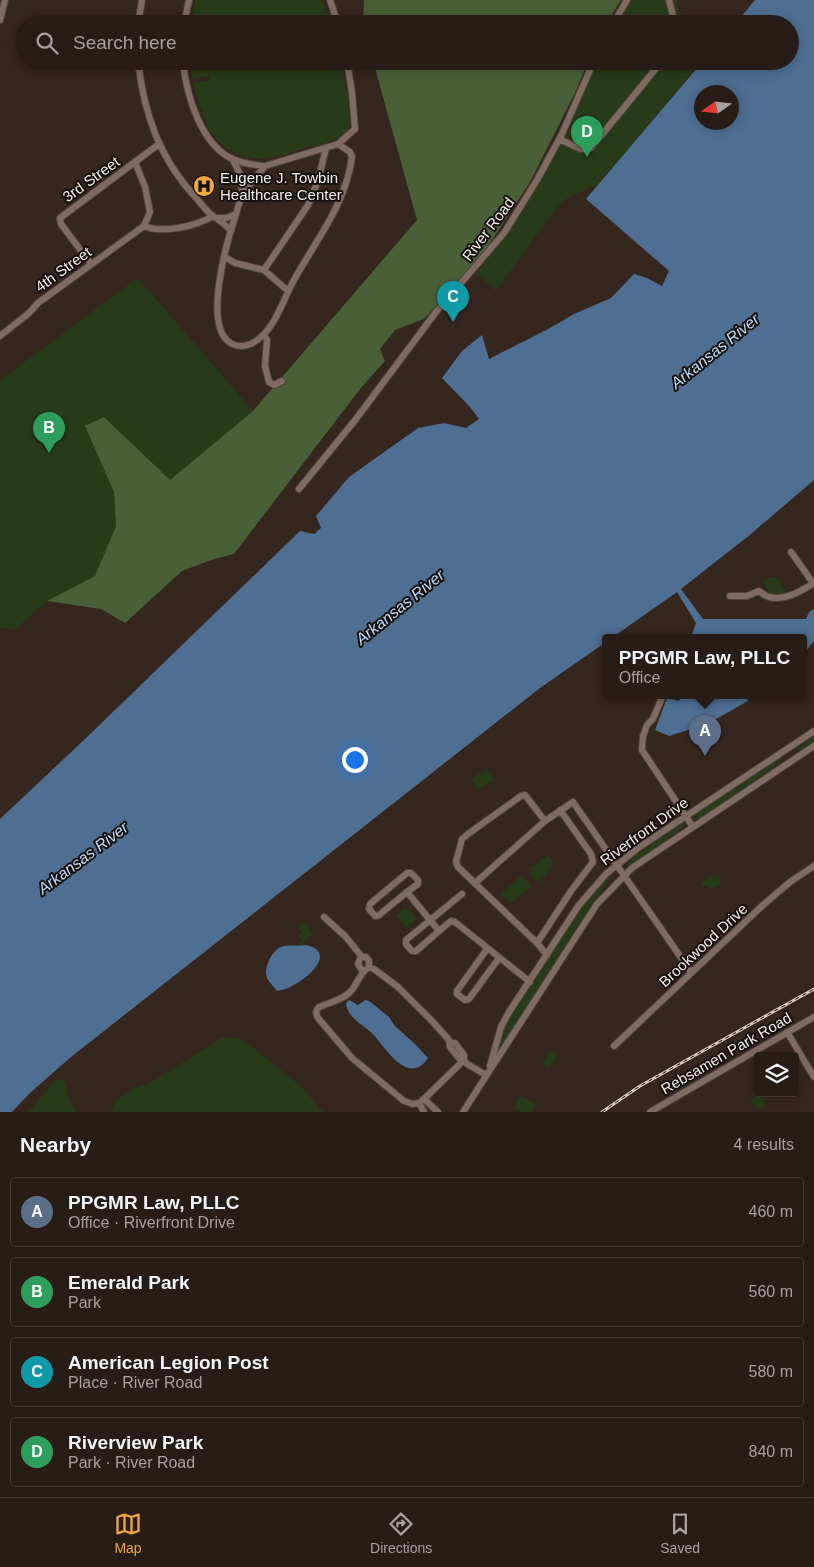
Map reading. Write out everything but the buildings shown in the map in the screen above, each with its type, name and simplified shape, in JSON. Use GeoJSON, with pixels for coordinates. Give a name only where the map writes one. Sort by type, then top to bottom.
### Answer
{"type":"FeatureCollection","features":[{"type":"Feature","properties":{"kind":"street"},"geometry":{"type":"LineString","coordinates":[[0,20],[5,0]]}},
{"type":"Feature","properties":{"kind":"street"},"geometry":{"type":"LineString","coordinates":[[140,15],[142,0]]}},
{"type":"Feature","properties":{"kind":"street"},"geometry":{"type":"LineString","coordinates":[[186,15],[188,0]]}},
{"type":"Feature","properties":{"kind":"street"},"geometry":{"type":"LineString","coordinates":[[330,0],[335,15]]}},
{"type":"Feature","properties":{"kind":"street"},"geometry":{"type":"LineString","coordinates":[[618,15],[627,0]]}},
{"type":"Feature","properties":{"kind":"street"},"geometry":{"type":"LineString","coordinates":[[669,0],[673,15]]}},
{"type":"Feature","properties":{"kind":"street"},"geometry":{"type":"LineString","coordinates":[[139,70],[148,116],[160,144],[180,180],[231,231]]}},
{"type":"Feature","properties":{"kind":"street"},"geometry":{"type":"LineString","coordinates":[[185,70],[188,88],[199,122],[215,147],[233,160],[265,166],[338,144],[355,129],[348,70]]}},
{"type":"Feature","properties":{"kind":"street","name":"River Road"},"geometry":{"type":"LineString","coordinates":[[299,489],[356,419],[436,312],[504,233],[537,180],[559,139],[590,70]]}},
{"type":"Feature","properties":{"kind":"street"},"geometry":{"type":"LineString","coordinates":[[559,139],[581,149],[591,148],[655,70]]}},
{"type":"Feature","properties":{"kind":"street","name":"3rd Street"},"geometry":{"type":"LineString","coordinates":[[91,264],[61,224],[62,216],[160,144]]}},
{"type":"Feature","properties":{"kind":"street"},"geometry":{"type":"LineString","coordinates":[[233,160],[240,174],[242,194],[231,231],[217,306],[218,323],[222,336],[232,344],[242,346],[250,344],[264,335],[306,257],[337,208],[348,180],[352,158],[350,152],[338,144]]}},
{"type":"Feature","properties":{"kind":"street"},"geometry":{"type":"LineString","coordinates":[[264,270],[308,205],[318,181],[326,148]]}},
{"type":"Feature","properties":{"kind":"street"},"geometry":{"type":"LineString","coordinates":[[135,162],[145,187],[150,212],[144,226],[151,228],[179,228],[216,217],[226,218],[236,214]]}},
{"type":"Feature","properties":{"kind":"street"},"geometry":{"type":"LineString","coordinates":[[242,194],[265,166]]}},
{"type":"Feature","properties":{"kind":"street","name":"4th Street"},"geometry":{"type":"LineString","coordinates":[[0,336],[29,313],[38,303],[144,226]]}},
{"type":"Feature","properties":{"kind":"street"},"geometry":{"type":"LineString","coordinates":[[225,258],[235,263],[264,270],[288,291]]}},
{"type":"Feature","properties":{"kind":"street"},"geometry":{"type":"LineString","coordinates":[[264,335],[267,343],[265,366],[269,382],[274,385],[282,381]]}},
{"type":"Feature","properties":{"kind":"street"},"geometry":{"type":"LineString","coordinates":[[730,596],[747,596],[759,591],[769,597],[780,597],[796,594],[813,583],[791,552]]}},
{"type":"Feature","properties":{"kind":"street"},"geometry":{"type":"LineString","coordinates":[[662,699],[654,719],[647,725],[642,739],[642,750],[693,827]]}},
{"type":"Feature","properties":{"kind":"street","name":"Riverfront Drive"},"geometry":{"type":"LineString","coordinates":[[488,1072],[501,1027],[509,1012],[592,889],[615,865],[814,731]]}},
{"type":"Feature","properties":{"kind":"street","name":"Riverfront Drive"},"geometry":{"type":"LineString","coordinates":[[463,1112],[597,904],[623,876],[632,868],[814,746]]}},
{"type":"Feature","properties":{"kind":"street"},"geometry":{"type":"LineString","coordinates":[[545,821],[525,795],[521,796],[462,839],[456,862],[475,883],[537,942],[547,955]]}},
{"type":"Feature","properties":{"kind":"street"},"geometry":{"type":"LineString","coordinates":[[475,883],[545,821],[572,802],[691,972]]}},
{"type":"Feature","properties":{"kind":"street"},"geometry":{"type":"LineString","coordinates":[[537,942],[593,862],[591,854],[560,810]]}},
{"type":"Feature","properties":{"kind":"street","name":"Brookwood Drive"},"geometry":{"type":"LineString","coordinates":[[614,1046],[780,890],[814,866]]}},
{"type":"Feature","properties":{"kind":"street"},"geometry":{"type":"LineString","coordinates":[[407,872],[411,873],[418,880],[418,884],[407,892],[379,915],[375,916],[369,909],[370,904],[407,872]]}},
{"type":"Feature","properties":{"kind":"street"},"geometry":{"type":"LineString","coordinates":[[407,892],[440,931]]}},
{"type":"Feature","properties":{"kind":"street"},"geometry":{"type":"LineString","coordinates":[[462,894],[406,940],[406,944],[416,951],[451,921],[455,922],[530,982]]}},
{"type":"Feature","properties":{"kind":"street"},"geometry":{"type":"LineString","coordinates":[[324,917],[346,937],[362,957],[366,957],[369,961],[367,969],[351,991],[319,1007],[316,1014],[348,1053],[376,1079],[408,1103],[421,1101],[464,1060]]}},
{"type":"Feature","properties":{"kind":"street"},"geometry":{"type":"LineString","coordinates":[[487,949],[457,991],[457,994],[465,1000],[469,999],[499,958]]}},
{"type":"Feature","properties":{"kind":"street"},"geometry":{"type":"LineString","coordinates":[[362,957],[358,964],[361,969],[374,969],[398,987],[432,1021],[450,1043],[457,1045],[464,1054],[464,1060],[469,1066],[488,1072]]}},
{"type":"Feature","properties":{"kind":"street","name":"Rebsamen Park Road"},"geometry":{"type":"LineString","coordinates":[[650,1112],[814,1016]]}},
{"type":"Feature","properties":{"kind":"street"},"geometry":{"type":"LineString","coordinates":[[787,1032],[814,1078]]}},
{"type":"Feature","properties":{"kind":"street"},"geometry":{"type":"LineString","coordinates":[[421,1101],[424,1112]]}},
{"type":"Feature","properties":{"kind":"street"},"geometry":{"type":"LineString","coordinates":[[421,1101],[438,1112]]}},
{"type":"Feature","properties":{"kind":"green space"},"geometry":{"type":"Polygon","coordinates":[[[195,0],[321,0],[330,15],[192,15],[195,0]]]}},
{"type":"Feature","properties":{"kind":"green space"},"geometry":{"type":"Polygon","coordinates":[[[364,0],[621,0],[612,15],[363,15],[364,0]]]}},
{"type":"Feature","properties":{"kind":"green space"},"geometry":{"type":"Polygon","coordinates":[[[630,0],[678,0],[677,4],[682,15],[621,15],[630,0]]]}},
{"type":"Feature","properties":{"kind":"green space"},"geometry":{"type":"Polygon","coordinates":[[[191,70],[343,70],[349,106],[348,129],[334,140],[324,144],[325,146],[314,150],[312,145],[273,157],[251,158],[243,156],[221,144],[211,131],[207,132],[205,128],[208,126],[193,83],[208,81],[210,77],[206,76],[193,80],[191,70]]]}},
{"type":"Feature","properties":{"kind":"green space"},"geometry":{"type":"Polygon","coordinates":[[[375,70],[584,70],[575,93],[530,182],[477,263],[424,319],[395,330],[380,349],[385,361],[360,389],[234,554],[182,571],[125,623],[101,609],[47,601],[95,576],[116,526],[114,492],[85,426],[104,417],[170,480],[253,411],[417,220],[375,70]]]}},
{"type":"Feature","properties":{"kind":"green space"},"geometry":{"type":"Polygon","coordinates":[[[593,70],[694,70],[597,185],[569,197],[557,207],[496,291],[476,273],[495,249],[529,198],[559,145],[593,70]]]}},
{"type":"Feature","properties":{"kind":"green space"},"geometry":{"type":"Polygon","coordinates":[[[138,278],[253,411],[170,481],[104,417],[86,426],[114,492],[116,526],[95,576],[47,601],[16,629],[0,628],[0,380],[138,278]]]}},
{"type":"Feature","properties":{"kind":"green space"},"geometry":{"type":"Polygon","coordinates":[[[774,577],[778,579],[787,594],[770,594],[763,582],[774,577]]]}},
{"type":"Feature","properties":{"kind":"green space"},"geometry":{"type":"Polygon","coordinates":[[[814,735],[814,743],[803,750],[796,750],[814,735]]]}},
{"type":"Feature","properties":{"kind":"green space"},"geometry":{"type":"Polygon","coordinates":[[[776,759],[779,759],[781,762],[700,819],[694,819],[695,815],[776,759]]]}},
{"type":"Feature","properties":{"kind":"green space"},"geometry":{"type":"Polygon","coordinates":[[[486,769],[494,780],[478,790],[471,779],[486,769]]]}},
{"type":"Feature","properties":{"kind":"green space"},"geometry":{"type":"Polygon","coordinates":[[[680,824],[683,824],[683,827],[635,863],[626,866],[633,857],[680,824]]]}},
{"type":"Feature","properties":{"kind":"green space"},"geometry":{"type":"Polygon","coordinates":[[[548,855],[552,859],[552,868],[540,881],[536,881],[530,874],[533,872],[530,868],[548,855]]]}},
{"type":"Feature","properties":{"kind":"green space"},"geometry":{"type":"Polygon","coordinates":[[[717,874],[720,877],[720,885],[710,889],[706,886],[702,887],[702,883],[710,876],[714,877],[717,874]]]}},
{"type":"Feature","properties":{"kind":"green space"},"geometry":{"type":"Polygon","coordinates":[[[522,875],[532,886],[510,904],[501,894],[522,875]]]}},
{"type":"Feature","properties":{"kind":"green space"},"geometry":{"type":"Polygon","coordinates":[[[611,875],[497,1054],[501,1034],[519,1001],[579,910],[607,877],[611,875]]]}},
{"type":"Feature","properties":{"kind":"green space"},"geometry":{"type":"Polygon","coordinates":[[[404,908],[409,909],[417,919],[406,928],[396,915],[404,908]]]}},
{"type":"Feature","properties":{"kind":"green space"},"geometry":{"type":"Polygon","coordinates":[[[305,922],[313,934],[305,940],[304,946],[295,947],[302,941],[299,935],[302,933],[298,927],[305,922]]]}},
{"type":"Feature","properties":{"kind":"green space"},"geometry":{"type":"Polygon","coordinates":[[[223,1037],[242,1039],[302,1087],[323,1112],[111,1112],[115,1101],[134,1088],[150,1083],[223,1037]]]}},
{"type":"Feature","properties":{"kind":"green space"},"geometry":{"type":"Polygon","coordinates":[[[550,1050],[557,1055],[550,1068],[542,1063],[550,1050]]]}},
{"type":"Feature","properties":{"kind":"green space"},"geometry":{"type":"Polygon","coordinates":[[[64,1079],[69,1098],[76,1112],[29,1112],[55,1080],[64,1079]]]}},
{"type":"Feature","properties":{"kind":"green space"},"geometry":{"type":"Polygon","coordinates":[[[754,1094],[754,1097],[761,1097],[765,1104],[762,1109],[756,1108],[752,1100],[754,1094]]]}},
{"type":"Feature","properties":{"kind":"green space"},"geometry":{"type":"Polygon","coordinates":[[[520,1096],[536,1104],[532,1112],[521,1112],[514,1109],[520,1096]]]}},
{"type":"Feature","properties":{"kind":"water","name":"Arkansas River"},"geometry":{"type":"Polygon","coordinates":[[[755,0],[814,0],[814,480],[751,534],[681,589],[703,619],[806,619],[809,612],[814,609],[814,641],[807,649],[807,634],[692,634],[696,623],[677,592],[617,634],[602,634],[602,645],[540,688],[71,1057],[30,1093],[12,1112],[0,1112],[0,819],[300,531],[314,534],[321,528],[316,516],[349,477],[418,428],[444,423],[466,428],[479,419],[442,378],[462,351],[482,335],[489,359],[574,314],[611,298],[634,274],[662,286],[669,271],[586,199],[695,70],[799,70],[799,15],[742,15],[755,0]]]}},
{"type":"Feature","properties":{"kind":"water"},"geometry":{"type":"Polygon","coordinates":[[[667,699],[679,701],[680,699],[747,699],[748,701],[718,718],[669,736],[655,730],[667,699]]]}},
{"type":"Feature","properties":{"kind":"water"},"geometry":{"type":"Polygon","coordinates":[[[306,945],[316,949],[320,955],[313,971],[295,985],[277,991],[268,980],[266,974],[267,965],[274,952],[284,946],[306,945]]]}},
{"type":"Feature","properties":{"kind":"water"},"geometry":{"type":"Polygon","coordinates":[[[349,1000],[358,1005],[365,1000],[369,1001],[389,1017],[395,1026],[428,1058],[421,1066],[413,1068],[405,1067],[398,1062],[374,1035],[353,1017],[347,1008],[346,1003],[349,1000]]]}},
{"type":"Feature","properties":{"kind":"railway"},"geometry":{"type":"LineString","coordinates":[[602,1112],[640,1086],[814,989]]}},
{"type":"Feature","properties":{"kind":"place","name":"Riverview Park"},"geometry":{"type":"Point","coordinates":[587,157]}},
{"type":"Feature","properties":{"kind":"place","name":"Eugene J. Towbin Healthcare Center"},"geometry":{"type":"Point","coordinates":[204,186]}},
{"type":"Feature","properties":{"kind":"place","name":"American Legion Post"},"geometry":{"type":"Point","coordinates":[453,322]}},
{"type":"Feature","properties":{"kind":"place","name":"Emerald Park"},"geometry":{"type":"Point","coordinates":[49,453]}},
{"type":"Feature","properties":{"kind":"place","name":"PPGMR Law, PLLC"},"geometry":{"type":"Point","coordinates":[705,756]}}]}
